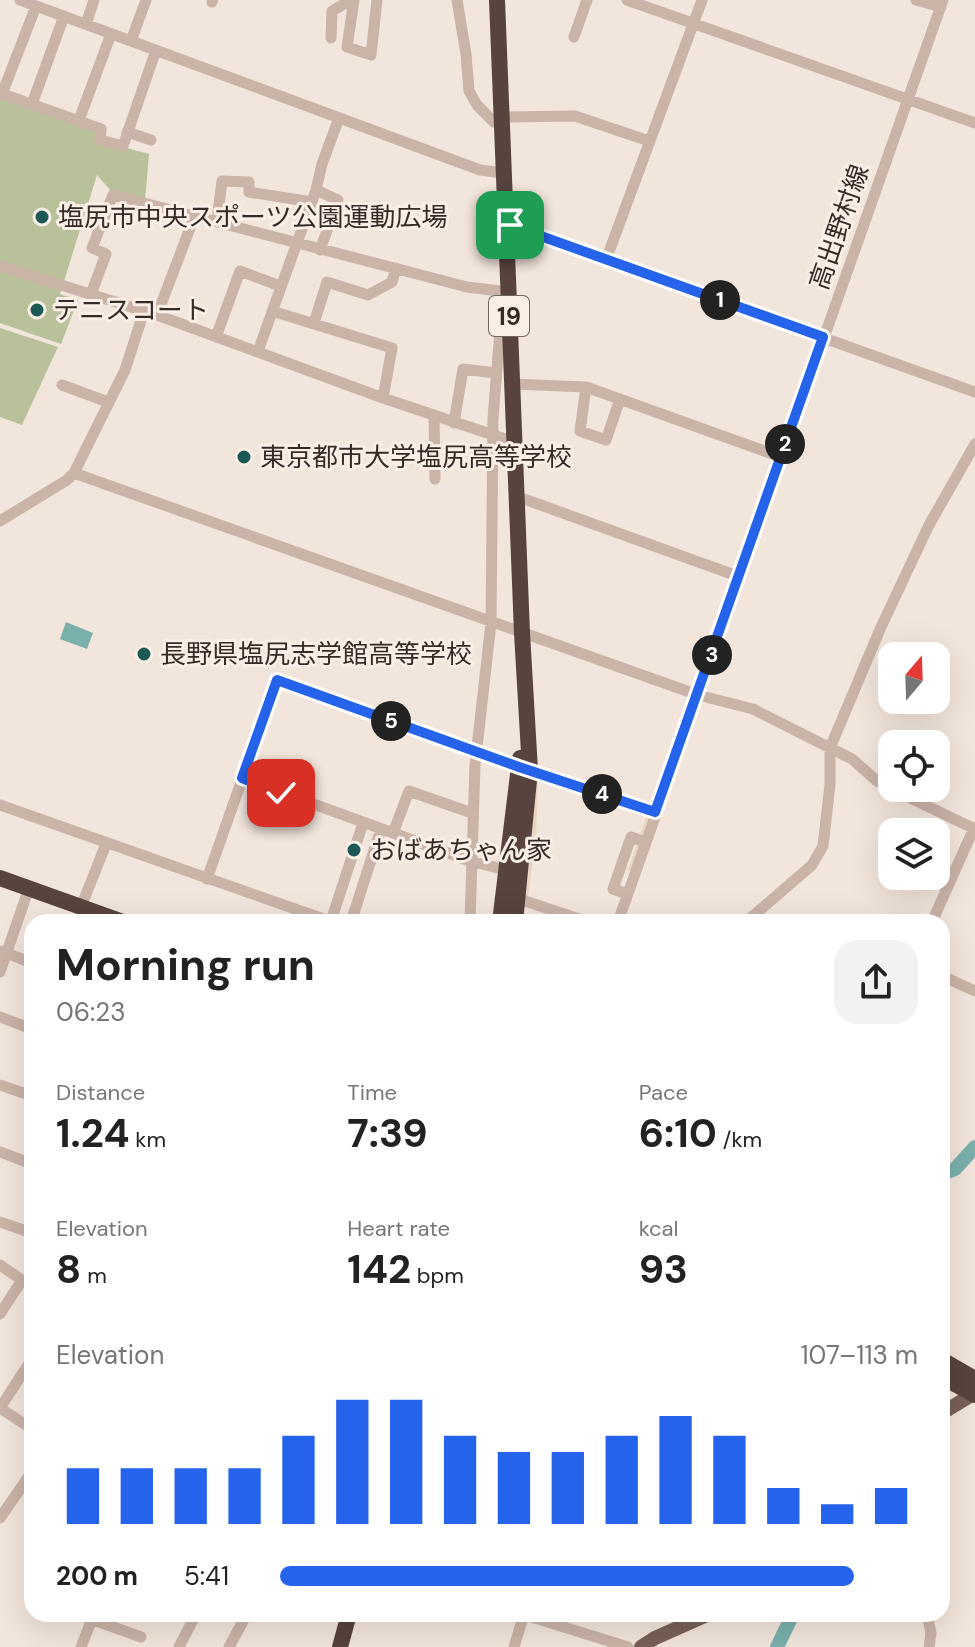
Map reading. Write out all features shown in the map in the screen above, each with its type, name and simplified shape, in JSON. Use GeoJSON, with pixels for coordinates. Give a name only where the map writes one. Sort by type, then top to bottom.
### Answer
{"type":"FeatureCollection","features":[{"type":"Feature","properties":{"kind":"highway","name":"19"},"geometry":{"type":"LineString","coordinates":[[497,0],[522,633],[524,768],[511,897],[504,914]]}},
{"type":"Feature","properties":{"kind":"highway"},"geometry":{"type":"LineString","coordinates":[[0,878],[101,914]]}},
{"type":"Feature","properties":{"kind":"highway"},"geometry":{"type":"LineString","coordinates":[[511,897],[514,914]]}},
{"type":"Feature","properties":{"kind":"highway"},"geometry":{"type":"LineString","coordinates":[[950,1367],[975,1390]]}},
{"type":"Feature","properties":{"kind":"highway"},"geometry":{"type":"LineString","coordinates":[[950,1380],[975,1390]]}},
{"type":"Feature","properties":{"kind":"highway"},"geometry":{"type":"LineString","coordinates":[[340,1647],[347,1622]]}},
{"type":"Feature","properties":{"kind":"main road"},"geometry":{"type":"LineString","coordinates":[[950,1407],[975,1390]]}},
{"type":"Feature","properties":{"kind":"main road"},"geometry":{"type":"LineString","coordinates":[[641,1647],[658,1642],[694,1622]]}},
{"type":"Feature","properties":{"kind":"street"},"geometry":{"type":"LineString","coordinates":[[20,0],[43,5],[111,34],[480,170],[503,173]]}},
{"type":"Feature","properties":{"kind":"street"},"geometry":{"type":"LineString","coordinates":[[86,24],[94,0]]}},
{"type":"Feature","properties":{"kind":"street"},"geometry":{"type":"LineString","coordinates":[[131,41],[146,0]]}},
{"type":"Feature","properties":{"kind":"street"},"geometry":{"type":"LineString","coordinates":[[331,38],[332,11],[352,0]]}},
{"type":"Feature","properties":{"kind":"street"},"geometry":{"type":"LineString","coordinates":[[352,0],[347,47],[374,60],[377,0]]}},
{"type":"Feature","properties":{"kind":"street"},"geometry":{"type":"LineString","coordinates":[[457,0],[469,91],[477,105],[494,122],[575,116],[649,141]]}},
{"type":"Feature","properties":{"kind":"street"},"geometry":{"type":"LineString","coordinates":[[574,37],[587,0]]}},
{"type":"Feature","properties":{"kind":"street"},"geometry":{"type":"LineString","coordinates":[[627,0],[975,123]]}},
{"type":"Feature","properties":{"kind":"street"},"geometry":{"type":"LineString","coordinates":[[606,260],[702,0]]}},
{"type":"Feature","properties":{"kind":"street"},"geometry":{"type":"LineString","coordinates":[[916,0],[942,4]]}},
{"type":"Feature","properties":{"kind":"street","name":"高出野村線"},"geometry":{"type":"LineString","coordinates":[[621,914],[942,4]]}},
{"type":"Feature","properties":{"kind":"street"},"geometry":{"type":"LineString","coordinates":[[43,5],[1,93],[101,129],[100,140],[123,146],[156,50]]}},
{"type":"Feature","properties":{"kind":"street"},"geometry":{"type":"LineString","coordinates":[[32,104],[64,16]]}},
{"type":"Feature","properties":{"kind":"street"},"geometry":{"type":"LineString","coordinates":[[79,120],[111,34]]}},
{"type":"Feature","properties":{"kind":"street"},"geometry":{"type":"LineString","coordinates":[[258,351],[339,118]]}},
{"type":"Feature","properties":{"kind":"street"},"geometry":{"type":"LineString","coordinates":[[127,132],[151,140]]}},
{"type":"Feature","properties":{"kind":"street"},"geometry":{"type":"LineString","coordinates":[[217,221],[222,181],[249,182],[249,192],[338,200],[320,250]]}},
{"type":"Feature","properties":{"kind":"street"},"geometry":{"type":"LineString","coordinates":[[91,294],[106,254],[92,248],[113,195],[467,287],[508,292]]}},
{"type":"Feature","properties":{"kind":"street"},"geometry":{"type":"LineString","coordinates":[[157,315],[195,215]]}},
{"type":"Feature","properties":{"kind":"street"},"geometry":{"type":"LineString","coordinates":[[505,224],[975,392]]}},
{"type":"Feature","properties":{"kind":"street"},"geometry":{"type":"LineString","coordinates":[[0,266],[157,315],[383,398],[514,442]]}},
{"type":"Feature","properties":{"kind":"street"},"geometry":{"type":"LineString","coordinates":[[314,323],[327,282],[368,295],[392,282],[396,268]]}},
{"type":"Feature","properties":{"kind":"street"},"geometry":{"type":"LineString","coordinates":[[216,337],[240,271],[280,286]]}},
{"type":"Feature","properties":{"kind":"street"},"geometry":{"type":"LineString","coordinates":[[0,521],[74,473],[133,350],[144,311]]}},
{"type":"Feature","properties":{"kind":"street"},"geometry":{"type":"LineString","coordinates":[[272,311],[392,348],[383,398]]}},
{"type":"Feature","properties":{"kind":"street"},"geometry":{"type":"LineString","coordinates":[[470,914],[472,813],[491,623],[496,373],[500,330],[509,324]]}},
{"type":"Feature","properties":{"kind":"street"},"geometry":{"type":"LineString","coordinates":[[454,423],[463,369],[496,373]]}},
{"type":"Feature","properties":{"kind":"street"},"geometry":{"type":"LineString","coordinates":[[512,384],[586,387],[781,457]]}},
{"type":"Feature","properties":{"kind":"street"},"geometry":{"type":"LineString","coordinates":[[62,385],[108,402]]}},
{"type":"Feature","properties":{"kind":"street"},"geometry":{"type":"LineString","coordinates":[[586,387],[580,431],[606,440],[620,399]]}},
{"type":"Feature","properties":{"kind":"street"},"geometry":{"type":"LineString","coordinates":[[434,416],[435,479]]}},
{"type":"Feature","properties":{"kind":"street"},"geometry":{"type":"LineString","coordinates":[[755,914],[812,865],[823,846],[830,785],[830,748],[881,627],[929,525],[975,444]]}},
{"type":"Feature","properties":{"kind":"street"},"geometry":{"type":"LineString","coordinates":[[74,473],[698,695],[753,709],[852,759],[877,781],[974,828],[936,914]]}},
{"type":"Feature","properties":{"kind":"street"},"geometry":{"type":"LineString","coordinates":[[516,499],[524,499],[740,577]]}},
{"type":"Feature","properties":{"kind":"street"},"geometry":{"type":"LineString","coordinates":[[207,879],[277,680],[655,812]]}},
{"type":"Feature","properties":{"kind":"street"},"geometry":{"type":"LineString","coordinates":[[242,778],[470,861],[514,872]]}},
{"type":"Feature","properties":{"kind":"street"},"geometry":{"type":"LineString","coordinates":[[354,914],[387,831],[409,791],[472,813]]}},
{"type":"Feature","properties":{"kind":"street"},"geometry":{"type":"LineString","coordinates":[[0,805],[308,914]]}},
{"type":"Feature","properties":{"kind":"street"},"geometry":{"type":"LineString","coordinates":[[334,914],[363,823]]}},
{"type":"Feature","properties":{"kind":"street"},"geometry":{"type":"LineString","coordinates":[[81,907],[106,844]]}},
{"type":"Feature","properties":{"kind":"street"},"geometry":{"type":"LineString","coordinates":[[0,972],[3,952],[29,888]]}},
{"type":"Feature","properties":{"kind":"street"},"geometry":{"type":"LineString","coordinates":[[511,897],[563,914]]}},
{"type":"Feature","properties":{"kind":"street"},"geometry":{"type":"LineString","coordinates":[[3,952],[24,960]]}},
{"type":"Feature","properties":{"kind":"street"},"geometry":{"type":"LineString","coordinates":[[950,980],[975,991]]}},
{"type":"Feature","properties":{"kind":"street"},"geometry":{"type":"LineString","coordinates":[[0,1017],[24,1026]]}},
{"type":"Feature","properties":{"kind":"street"},"geometry":{"type":"LineString","coordinates":[[0,1085],[24,1093]]}},
{"type":"Feature","properties":{"kind":"street"},"geometry":{"type":"LineString","coordinates":[[0,1152],[24,1161]]}},
{"type":"Feature","properties":{"kind":"street"},"geometry":{"type":"LineString","coordinates":[[0,1222],[24,1230]]}},
{"type":"Feature","properties":{"kind":"street"},"geometry":{"type":"LineString","coordinates":[[0,1265],[24,1281]]}},
{"type":"Feature","properties":{"kind":"street"},"geometry":{"type":"LineString","coordinates":[[0,1314],[24,1286]]}},
{"type":"Feature","properties":{"kind":"street"},"geometry":{"type":"LineString","coordinates":[[24,1371],[0,1408],[24,1424]]}},
{"type":"Feature","properties":{"kind":"street"},"geometry":{"type":"LineString","coordinates":[[0,1518],[24,1484]]}},
{"type":"Feature","properties":{"kind":"street"},"geometry":{"type":"LineString","coordinates":[[81,1647],[90,1622]]}},
{"type":"Feature","properties":{"kind":"street"},"geometry":{"type":"LineString","coordinates":[[104,1622],[141,1637]]}},
{"type":"Feature","properties":{"kind":"street"},"geometry":{"type":"LineString","coordinates":[[179,1647],[192,1622]]}},
{"type":"Feature","properties":{"kind":"street"},"geometry":{"type":"LineString","coordinates":[[229,1647],[243,1622]]}},
{"type":"Feature","properties":{"kind":"street"},"geometry":{"type":"LineString","coordinates":[[514,1647],[521,1622]]}},
{"type":"Feature","properties":{"kind":"street"},"geometry":{"type":"LineString","coordinates":[[548,1622],[628,1647]]}},
{"type":"Feature","properties":{"kind":"street"},"geometry":{"type":"LineString","coordinates":[[929,1622],[929,1647]]}},
{"type":"Feature","properties":{"kind":"green space"},"geometry":{"type":"Polygon","coordinates":[[[0,95],[97,129],[97,140],[149,154],[145,200],[112,192],[97,175],[60,294],[78,300],[61,344],[0,323],[0,95]]]}},
{"type":"Feature","properties":{"kind":"green space"},"geometry":{"type":"Polygon","coordinates":[[[0,328],[58,347],[22,425],[0,417],[0,328]]]}},
{"type":"Feature","properties":{"kind":"shaded area"},"geometry":{"type":"Polygon","coordinates":[[[537,775],[650,816],[632,871],[628,870],[645,815],[542,779],[538,780],[536,838],[526,896],[537,775]]]}},
{"type":"Feature","properties":{"kind":"water"},"geometry":{"type":"Polygon","coordinates":[[[66,622],[93,633],[87,649],[60,639],[66,622]]]}},
{"type":"Feature","properties":{"kind":"waterway"},"geometry":{"type":"LineString","coordinates":[[950,1171],[975,1147]]}},
{"type":"Feature","properties":{"kind":"waterway"},"geometry":{"type":"LineString","coordinates":[[777,1647],[789,1622]]}},
{"type":"Feature","properties":{"kind":"place","name":"塩尻市中央スポーツ公園運動広場"},"geometry":{"type":"Point","coordinates":[42,217]}},
{"type":"Feature","properties":{"kind":"place","name":"テニスコート"},"geometry":{"type":"Point","coordinates":[37,310]}},
{"type":"Feature","properties":{"kind":"place","name":"東京都市大学塩尻高等学校"},"geometry":{"type":"Point","coordinates":[244,457]}},
{"type":"Feature","properties":{"kind":"place","name":"長野県塩尻志学館高等学校"},"geometry":{"type":"Point","coordinates":[144,654]}},
{"type":"Feature","properties":{"kind":"place","name":"おばあちゃん家"},"geometry":{"type":"Point","coordinates":[354,850]}},
{"type":"Feature","properties":{"kind":"route"},"geometry":{"type":"LineString","coordinates":[[281,793],[242,778],[277,680],[655,812],[823,337],[510,225]]}}]}
